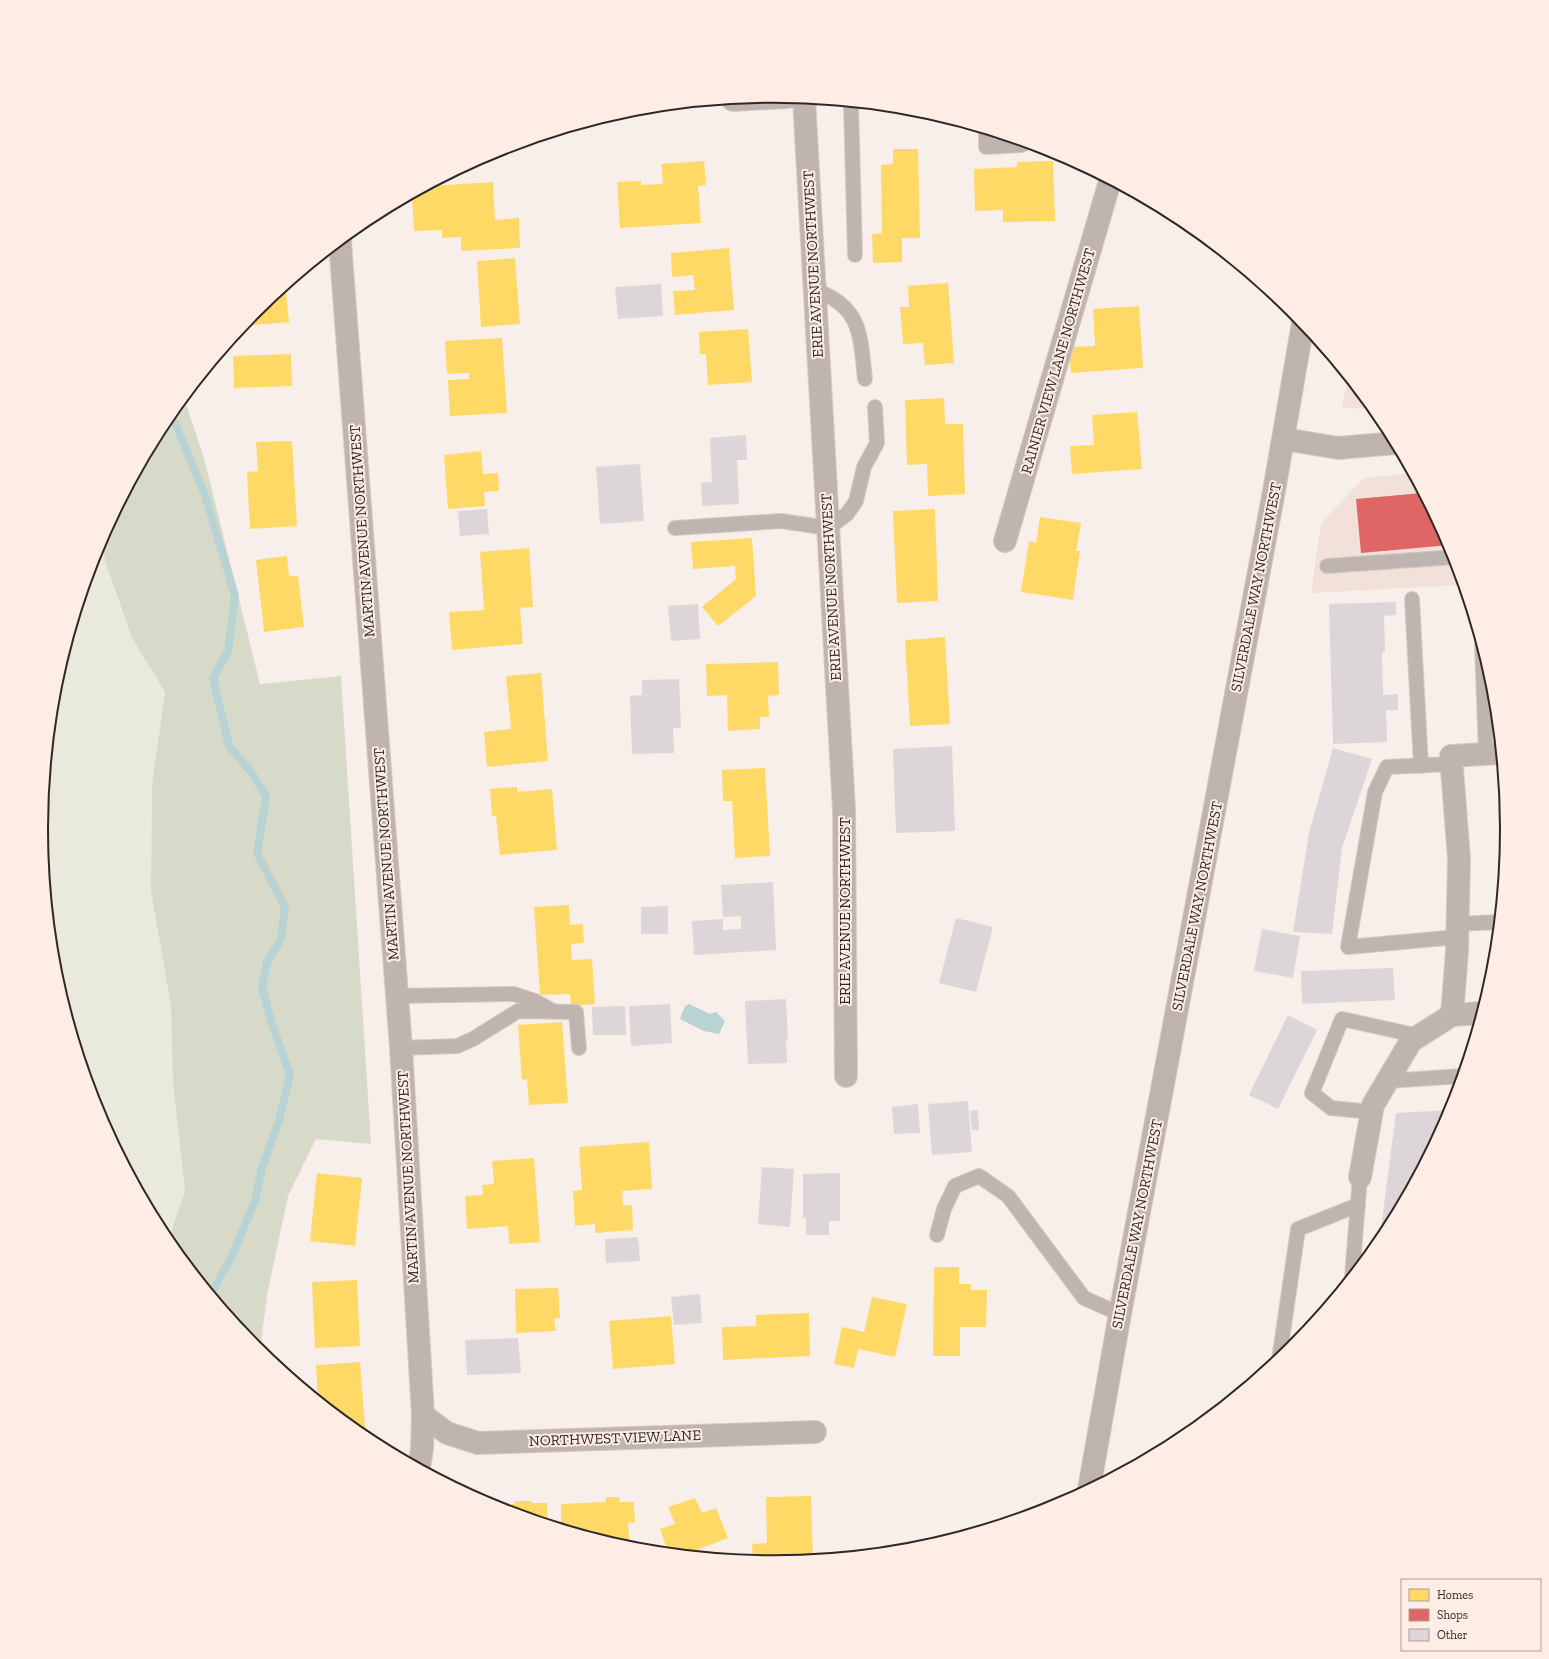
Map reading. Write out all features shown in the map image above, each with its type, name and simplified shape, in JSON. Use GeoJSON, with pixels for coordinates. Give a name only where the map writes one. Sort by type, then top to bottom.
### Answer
{"type":"FeatureCollection","features":[{"type":"Feature","properties":{"kind":"main road","name":"SILVERDALE WAY NORTHWEST"},"geometry":{"type":"LineString","coordinates":[[1090,1484],[1120,1314],[1284,439],[1302,330]]}},
{"type":"Feature","properties":{"kind":"main road"},"geometry":{"type":"LineString","coordinates":[[1284,439],[1338,448],[1390,444]]}},
{"type":"Feature","properties":{"kind":"street","name":"ERIE AVENUE NORTHWEST"},"geometry":{"type":"LineString","coordinates":[[804,104],[844,810],[846,1076]]}},
{"type":"Feature","properties":{"kind":"street","name":"RAINIER VIEW LANE NORTHWEST"},"geometry":{"type":"LineString","coordinates":[[1005,541],[1109,185]]}},
{"type":"Feature","properties":{"kind":"street","name":"MARTIN AVENUE NORTHWEST"},"geometry":{"type":"LineString","coordinates":[[340,247],[401,1048],[423,1415],[422,1449],[420,1463]]}},
{"type":"Feature","properties":{"kind":"street"},"geometry":{"type":"LineString","coordinates":[[1452,1015],[1458,931],[1459,859],[1451,756],[1493,754]]}},
{"type":"Feature","properties":{"kind":"street"},"geometry":{"type":"LineString","coordinates":[[1360,1178],[1373,1105],[1411,1041],[1452,1015],[1477,1013]]}},
{"type":"Feature","properties":{"kind":"street","name":"NORTHWEST VIEW LANE"},"geometry":{"type":"LineString","coordinates":[[423,1415],[447,1433],[478,1443],[815,1432]]}},
{"type":"Feature","properties":{"kind":"lane"},"geometry":{"type":"LineString","coordinates":[[851,107],[855,255]]}},
{"type":"Feature","properties":{"kind":"lane"},"geometry":{"type":"LineString","coordinates":[[986,135],[986,147],[1017,145]]}},
{"type":"Feature","properties":{"kind":"lane"},"geometry":{"type":"LineString","coordinates":[[814,290],[831,296],[848,310],[860,332],[865,379]]}},
{"type":"Feature","properties":{"kind":"lane"},"geometry":{"type":"LineString","coordinates":[[675,528],[781,521],[828,528],[847,514],[856,501],[864,467],[877,443],[876,406]]}},
{"type":"Feature","properties":{"kind":"lane"},"geometry":{"type":"LineString","coordinates":[[1327,566],[1448,557]]}},
{"type":"Feature","properties":{"kind":"lane"},"geometry":{"type":"LineString","coordinates":[[1412,599],[1421,766]]}},
{"type":"Feature","properties":{"kind":"lane"},"geometry":{"type":"LineString","coordinates":[[1486,683],[1493,754]]}},
{"type":"Feature","properties":{"kind":"lane"},"geometry":{"type":"LineString","coordinates":[[1451,764],[1387,767],[1375,792],[1348,947],[1458,931],[1495,923]]}},
{"type":"Feature","properties":{"kind":"lane"},"geometry":{"type":"LineString","coordinates":[[397,996],[514,994],[535,1001],[554,1011]]}},
{"type":"Feature","properties":{"kind":"lane"},"geometry":{"type":"LineString","coordinates":[[401,1048],[457,1046],[473,1039],[518,1011],[576,1012],[580,1048]]}},
{"type":"Feature","properties":{"kind":"lane"},"geometry":{"type":"LineString","coordinates":[[1372,1112],[1331,1108],[1312,1093],[1342,1019],[1419,1036]]}},
{"type":"Feature","properties":{"kind":"lane"},"geometry":{"type":"LineString","coordinates":[[1388,1081],[1457,1076]]}},
{"type":"Feature","properties":{"kind":"lane"},"geometry":{"type":"LineString","coordinates":[[937,1235],[944,1209],[955,1186],[979,1176],[1008,1196],[1084,1298],[1120,1314]]}},
{"type":"Feature","properties":{"kind":"lane"},"geometry":{"type":"LineString","coordinates":[[1353,1270],[1360,1178]]}},
{"type":"Feature","properties":{"kind":"lane"},"geometry":{"type":"LineString","coordinates":[[1280,1350],[1298,1229],[1358,1205]]}},
{"type":"Feature","properties":{"kind":"shaded area"},"geometry":{"type":"Polygon","coordinates":[[[1347,382],[1367,409],[1342,408],[1347,382]]]}},
{"type":"Feature","properties":{"kind":"shaded area"},"geometry":{"type":"Polygon","coordinates":[[[1408,473],[1446,551],[1458,585],[1311,593],[1321,523],[1364,478],[1408,473]]]}},
{"type":"Feature","properties":{"kind":"shaded area"},"geometry":{"type":"Polygon","coordinates":[[[103,551],[106,564],[132,638],[165,692],[152,785],[151,891],[171,1007],[173,1085],[185,1191],[170,1234],[145,1193],[103,1108],[73,1018],[62,971],[54,924],[48,830],[54,735],[62,688],[73,641],[103,551]]]}},
{"type":"Feature","properties":{"kind":"green space"},"geometry":{"type":"Polygon","coordinates":[[[186,404],[204,458],[260,684],[341,676],[371,1144],[316,1139],[288,1196],[267,1295],[261,1343],[228,1309],[198,1272],[170,1234],[185,1191],[173,1085],[171,1007],[151,891],[152,785],[165,692],[132,638],[106,564],[103,551],[123,508],[145,466],[186,404]]]}},
{"type":"Feature","properties":{"kind":"water"},"geometry":{"type":"Polygon","coordinates":[[[689,1004],[710,1014],[716,1012],[725,1021],[719,1034],[704,1031],[680,1019],[685,1006],[689,1004]]]}},
{"type":"Feature","properties":{"kind":"building: Homes"},"geometry":{"type":"Polygon","coordinates":[[[893,149],[918,149],[920,238],[902,238],[902,262],[873,263],[872,234],[882,233],[881,165],[893,164],[893,149]]]}},
{"type":"Feature","properties":{"kind":"building: Homes"},"geometry":{"type":"Polygon","coordinates":[[[704,161],[706,185],[698,186],[701,223],[620,228],[617,182],[641,181],[641,185],[663,184],[661,164],[704,161]]]}},
{"type":"Feature","properties":{"kind":"building: Homes"},"geometry":{"type":"Polygon","coordinates":[[[1053,161],[1055,221],[1003,222],[1003,210],[975,211],[974,169],[1017,167],[1017,162],[1053,161]]]}},
{"type":"Feature","properties":{"kind":"building: Homes"},"geometry":{"type":"Polygon","coordinates":[[[493,182],[495,220],[519,218],[520,248],[461,251],[461,237],[442,238],[442,230],[414,231],[412,199],[439,185],[493,182]]]}},
{"type":"Feature","properties":{"kind":"building: Homes"},"geometry":{"type":"Polygon","coordinates":[[[729,248],[734,310],[675,315],[673,291],[695,290],[693,275],[672,277],[671,253],[729,248]]]}},
{"type":"Feature","properties":{"kind":"building: Homes"},"geometry":{"type":"Polygon","coordinates":[[[515,258],[520,324],[481,327],[477,261],[515,258]]]}},
{"type":"Feature","properties":{"kind":"building: Homes"},"geometry":{"type":"Polygon","coordinates":[[[948,283],[954,363],[925,365],[923,343],[903,344],[900,307],[909,307],[908,286],[948,283]]]}},
{"type":"Feature","properties":{"kind":"building: Homes"},"geometry":{"type":"Polygon","coordinates":[[[286,293],[289,322],[252,325],[261,316],[286,293]]]}},
{"type":"Feature","properties":{"kind":"building: Homes"},"geometry":{"type":"Polygon","coordinates":[[[1139,306],[1143,368],[1071,373],[1069,347],[1095,346],[1093,309],[1139,306]]]}},
{"type":"Feature","properties":{"kind":"building: Homes"},"geometry":{"type":"Polygon","coordinates":[[[748,329],[752,382],[708,385],[706,354],[700,354],[699,332],[748,329]]]}},
{"type":"Feature","properties":{"kind":"building: Homes"},"geometry":{"type":"Polygon","coordinates":[[[502,338],[507,413],[450,416],[448,380],[469,379],[469,373],[447,374],[445,341],[502,338]]]}},
{"type":"Feature","properties":{"kind":"building: Homes"},"geometry":{"type":"Polygon","coordinates":[[[291,354],[292,386],[234,388],[233,356],[291,354]]]}},
{"type":"Feature","properties":{"kind":"building: Homes"},"geometry":{"type":"Polygon","coordinates":[[[944,398],[945,424],[963,424],[965,494],[928,496],[927,464],[907,465],[905,400],[944,398]]]}},
{"type":"Feature","properties":{"kind":"building: Homes"},"geometry":{"type":"Polygon","coordinates":[[[1137,412],[1142,469],[1072,474],[1070,446],[1094,445],[1092,415],[1137,412]]]}},
{"type":"Feature","properties":{"kind":"building: Homes"},"geometry":{"type":"Polygon","coordinates":[[[292,441],[297,526],[250,529],[247,472],[258,471],[256,442],[292,441]]]}},
{"type":"Feature","properties":{"kind":"building: Homes"},"geometry":{"type":"Polygon","coordinates":[[[481,451],[483,474],[498,473],[499,491],[484,492],[485,506],[448,509],[444,455],[481,451]]]}},
{"type":"Feature","properties":{"kind":"building: Homes"},"geometry":{"type":"Polygon","coordinates":[[[935,509],[938,601],[897,603],[893,511],[935,509]]]}},
{"type":"Feature","properties":{"kind":"building: Homes"},"geometry":{"type":"Polygon","coordinates":[[[1040,517],[1081,523],[1076,551],[1080,551],[1073,600],[1021,592],[1029,541],[1036,543],[1040,517]]]}},
{"type":"Feature","properties":{"kind":"building: Homes"},"geometry":{"type":"Polygon","coordinates":[[[752,538],[756,596],[718,626],[702,607],[736,579],[735,566],[693,569],[691,542],[752,538]]]}},
{"type":"Feature","properties":{"kind":"building: Homes"},"geometry":{"type":"Polygon","coordinates":[[[529,548],[533,607],[520,608],[523,644],[452,650],[449,612],[484,610],[480,552],[529,548]]]}},
{"type":"Feature","properties":{"kind":"building: Homes"},"geometry":{"type":"Polygon","coordinates":[[[287,556],[289,576],[298,576],[304,627],[264,632],[256,560],[287,556]]]}},
{"type":"Feature","properties":{"kind":"building: Homes"},"geometry":{"type":"Polygon","coordinates":[[[945,637],[950,724],[910,726],[905,640],[945,637]]]}},
{"type":"Feature","properties":{"kind":"building: Homes"},"geometry":{"type":"Polygon","coordinates":[[[778,662],[779,695],[768,696],[769,717],[760,717],[760,729],[728,731],[727,695],[707,696],[706,664],[778,662]]]}},
{"type":"Feature","properties":{"kind":"building: Homes"},"geometry":{"type":"Polygon","coordinates":[[[541,673],[548,761],[487,767],[484,732],[511,729],[506,676],[541,673]]]}},
{"type":"Feature","properties":{"kind":"building: Homes"},"geometry":{"type":"Polygon","coordinates":[[[765,768],[770,856],[735,858],[732,801],[723,801],[722,770],[765,768]]]}},
{"type":"Feature","properties":{"kind":"building: Homes"},"geometry":{"type":"Polygon","coordinates":[[[517,787],[517,792],[552,789],[557,850],[500,855],[496,816],[492,816],[490,789],[517,787]]]}},
{"type":"Feature","properties":{"kind":"building: Homes"},"geometry":{"type":"Polygon","coordinates":[[[569,905],[570,925],[583,924],[584,943],[571,944],[572,960],[592,959],[595,1004],[571,1006],[570,994],[540,995],[534,907],[569,905]]]}},
{"type":"Feature","properties":{"kind":"building: Homes"},"geometry":{"type":"Polygon","coordinates":[[[562,1022],[568,1103],[529,1105],[527,1079],[522,1080],[518,1025],[562,1022]]]}},
{"type":"Feature","properties":{"kind":"building: Homes"},"geometry":{"type":"Polygon","coordinates":[[[649,1142],[652,1189],[622,1191],[623,1206],[632,1205],[633,1230],[595,1233],[595,1224],[575,1226],[573,1191],[582,1190],[579,1147],[649,1142]]]}},
{"type":"Feature","properties":{"kind":"building: Homes"},"geometry":{"type":"Polygon","coordinates":[[[534,1158],[540,1242],[509,1244],[508,1226],[467,1229],[465,1196],[483,1195],[482,1185],[494,1184],[492,1161],[534,1158]]]}},
{"type":"Feature","properties":{"kind":"building: Homes"},"geometry":{"type":"Polygon","coordinates":[[[317,1173],[362,1178],[355,1246],[310,1241],[317,1173]]]}},
{"type":"Feature","properties":{"kind":"building: Homes"},"geometry":{"type":"Polygon","coordinates":[[[934,1267],[959,1267],[959,1284],[971,1284],[971,1290],[987,1290],[986,1327],[960,1327],[960,1356],[933,1356],[934,1267]]]}},
{"type":"Feature","properties":{"kind":"building: Homes"},"geometry":{"type":"Polygon","coordinates":[[[357,1280],[360,1346],[315,1348],[312,1282],[357,1280]]]}},
{"type":"Feature","properties":{"kind":"building: Homes"},"geometry":{"type":"Polygon","coordinates":[[[558,1288],[560,1318],[554,1319],[556,1331],[516,1333],[515,1289],[558,1288]]]}},
{"type":"Feature","properties":{"kind":"building: Homes"},"geometry":{"type":"Polygon","coordinates":[[[872,1297],[907,1304],[895,1357],[858,1349],[854,1368],[834,1364],[842,1327],[864,1332],[872,1297]]]}},
{"type":"Feature","properties":{"kind":"building: Homes"},"geometry":{"type":"Polygon","coordinates":[[[809,1313],[810,1356],[723,1360],[722,1327],[756,1326],[756,1315],[809,1313]]]}},
{"type":"Feature","properties":{"kind":"building: Homes"},"geometry":{"type":"Polygon","coordinates":[[[671,1316],[675,1364],[613,1369],[609,1321],[671,1316]]]}},
{"type":"Feature","properties":{"kind":"building: Homes"},"geometry":{"type":"Polygon","coordinates":[[[360,1362],[365,1430],[318,1394],[316,1365],[360,1362]]]}},
{"type":"Feature","properties":{"kind":"building: Homes"},"geometry":{"type":"Polygon","coordinates":[[[811,1496],[813,1554],[753,1555],[752,1544],[767,1543],[766,1497],[811,1496]]]}},
{"type":"Feature","properties":{"kind":"building: Homes"},"geometry":{"type":"Polygon","coordinates":[[[606,1497],[619,1497],[620,1502],[634,1502],[635,1523],[628,1522],[629,1541],[561,1523],[561,1504],[606,1502],[606,1497]]]}},
{"type":"Feature","properties":{"kind":"building: Homes"},"geometry":{"type":"Polygon","coordinates":[[[695,1498],[702,1513],[716,1508],[728,1538],[693,1551],[667,1548],[660,1529],[675,1524],[668,1507],[695,1498]]]}},
{"type":"Feature","properties":{"kind":"building: Homes"},"geometry":{"type":"Polygon","coordinates":[[[515,1501],[547,1503],[548,1519],[503,1503],[514,1504],[515,1501]]]}},
{"type":"Feature","properties":{"kind":"building: Shops"},"geometry":{"type":"Polygon","coordinates":[[[1418,493],[1443,546],[1361,553],[1356,499],[1418,493]]]}},
{"type":"Feature","properties":{"kind":"building: Other"},"geometry":{"type":"Polygon","coordinates":[[[661,284],[663,316],[618,319],[615,287],[661,284]]]}},
{"type":"Feature","properties":{"kind":"building: Other"},"geometry":{"type":"Polygon","coordinates":[[[746,435],[747,460],[737,460],[739,504],[702,506],[701,483],[712,482],[710,438],[746,435]]]}},
{"type":"Feature","properties":{"kind":"building: Other"},"geometry":{"type":"Polygon","coordinates":[[[640,464],[644,521],[600,524],[596,467],[640,464]]]}},
{"type":"Feature","properties":{"kind":"building: Other"},"geometry":{"type":"Polygon","coordinates":[[[487,509],[489,534],[460,536],[458,511],[487,509]]]}},
{"type":"Feature","properties":{"kind":"building: Other"},"geometry":{"type":"Polygon","coordinates":[[[1396,602],[1396,615],[1384,616],[1385,652],[1382,652],[1383,695],[1398,694],[1398,710],[1386,710],[1387,742],[1333,744],[1329,604],[1396,602]]]}},
{"type":"Feature","properties":{"kind":"building: Other"},"geometry":{"type":"Polygon","coordinates":[[[698,604],[700,639],[671,641],[668,606],[698,604]]]}},
{"type":"Feature","properties":{"kind":"building: Other"},"geometry":{"type":"Polygon","coordinates":[[[679,679],[681,728],[673,728],[674,753],[632,754],[630,696],[642,695],[642,680],[679,679]]]}},
{"type":"Feature","properties":{"kind":"building: Other"},"geometry":{"type":"Polygon","coordinates":[[[952,746],[955,831],[896,833],[893,749],[952,746]]]}},
{"type":"Feature","properties":{"kind":"building: Other"},"geometry":{"type":"Polygon","coordinates":[[[1333,748],[1372,759],[1342,848],[1332,934],[1293,932],[1309,833],[1333,748]]]}},
{"type":"Feature","properties":{"kind":"building: Other"},"geometry":{"type":"Polygon","coordinates":[[[773,882],[776,950],[694,955],[692,921],[723,919],[723,930],[741,929],[741,916],[723,917],[721,885],[773,882]]]}},
{"type":"Feature","properties":{"kind":"building: Other"},"geometry":{"type":"Polygon","coordinates":[[[668,906],[668,934],[641,934],[641,907],[668,906]]]}},
{"type":"Feature","properties":{"kind":"building: Other"},"geometry":{"type":"Polygon","coordinates":[[[956,918],[993,927],[976,992],[939,983],[956,918]]]}},
{"type":"Feature","properties":{"kind":"building: Other"},"geometry":{"type":"Polygon","coordinates":[[[1262,929],[1300,936],[1293,978],[1254,971],[1262,929]]]}},
{"type":"Feature","properties":{"kind":"building: Other"},"geometry":{"type":"Polygon","coordinates":[[[1393,968],[1395,1000],[1302,1004],[1301,971],[1393,968]]]}},
{"type":"Feature","properties":{"kind":"building: Other"},"geometry":{"type":"Polygon","coordinates":[[[786,999],[788,1041],[786,1041],[787,1063],[748,1064],[745,1001],[786,999]]]}},
{"type":"Feature","properties":{"kind":"building: Other"},"geometry":{"type":"Polygon","coordinates":[[[670,1004],[672,1043],[631,1046],[629,1006],[670,1004]]]}},
{"type":"Feature","properties":{"kind":"building: Other"},"geometry":{"type":"Polygon","coordinates":[[[625,1006],[626,1035],[593,1035],[592,1007],[625,1006]]]}},
{"type":"Feature","properties":{"kind":"building: Other"},"geometry":{"type":"Polygon","coordinates":[[[1288,1015],[1317,1030],[1278,1109],[1249,1095],[1288,1015]]]}},
{"type":"Feature","properties":{"kind":"building: Other"},"geometry":{"type":"Polygon","coordinates":[[[968,1101],[972,1152],[932,1155],[928,1104],[968,1101]]]}},
{"type":"Feature","properties":{"kind":"building: Other"},"geometry":{"type":"Polygon","coordinates":[[[918,1104],[920,1133],[894,1134],[892,1107],[918,1104]]]}},
{"type":"Feature","properties":{"kind":"building: Other"},"geometry":{"type":"Polygon","coordinates":[[[978,1110],[979,1130],[972,1130],[970,1111],[978,1110]]]}},
{"type":"Feature","properties":{"kind":"building: Other"},"geometry":{"type":"Polygon","coordinates":[[[1445,1110],[1404,1193],[1381,1230],[1396,1113],[1445,1110]]]}},
{"type":"Feature","properties":{"kind":"building: Other"},"geometry":{"type":"Polygon","coordinates":[[[762,1167],[794,1169],[790,1227],[758,1224],[762,1167]]]}},
{"type":"Feature","properties":{"kind":"building: Other"},"geometry":{"type":"Polygon","coordinates":[[[840,1173],[840,1221],[829,1221],[829,1235],[806,1235],[806,1218],[803,1218],[803,1174],[840,1173]]]}},
{"type":"Feature","properties":{"kind":"building: Other"},"geometry":{"type":"Polygon","coordinates":[[[638,1237],[640,1261],[606,1263],[605,1239],[638,1237]]]}},
{"type":"Feature","properties":{"kind":"building: Other"},"geometry":{"type":"Polygon","coordinates":[[[700,1294],[702,1323],[674,1325],[671,1297],[700,1294]]]}},
{"type":"Feature","properties":{"kind":"building: Other"},"geometry":{"type":"Polygon","coordinates":[[[518,1338],[521,1373],[467,1375],[465,1340],[518,1338]]]}},
{"type":"Feature","properties":{"kind":"waterway"},"geometry":{"type":"LineString","coordinates":[[173,421],[205,495],[235,596],[228,651],[213,678],[229,746],[251,772],[266,796],[257,853],[285,907],[281,939],[267,962],[262,987],[271,1021],[290,1075],[279,1120],[262,1168],[255,1201],[232,1256],[213,1290]]}}]}
